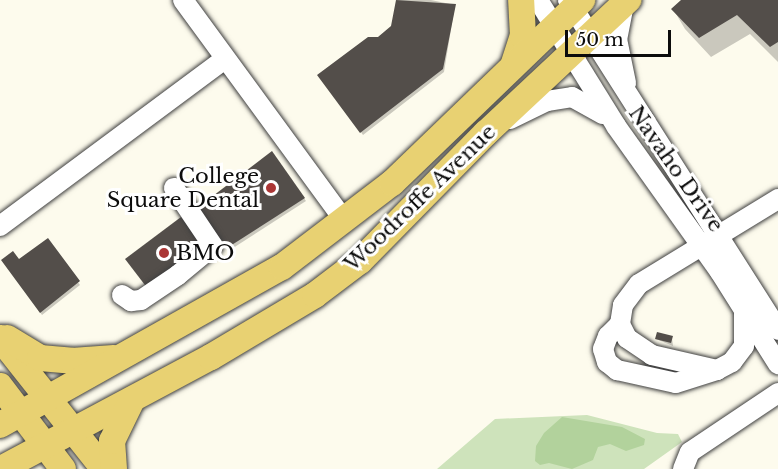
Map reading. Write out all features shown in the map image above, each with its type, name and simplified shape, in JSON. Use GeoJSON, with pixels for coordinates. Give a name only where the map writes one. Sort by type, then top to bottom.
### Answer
{"type":"FeatureCollection","features":[{"type":"Feature","properties":{"kind":"main road"},"geometry":{"type":"LineString","coordinates":[[512,69],[523,36],[521,0]]}},
{"type":"Feature","properties":{"kind":"main road","name":"Woodroffe Avenue"},"geometry":{"type":"LineString","coordinates":[[0,469],[132,400],[315,296],[360,261],[486,134],[626,2]]}},
{"type":"Feature","properties":{"kind":"main road","name":"Woodroffe Avenue"},"geometry":{"type":"LineString","coordinates":[[10,419],[126,357],[282,267],[345,221],[392,183],[512,69],[554,27],[574,3]]}},
{"type":"Feature","properties":{"kind":"main road"},"geometry":{"type":"LineString","coordinates":[[0,333],[40,358],[72,361],[126,357]]}},
{"type":"Feature","properties":{"kind":"main road"},"geometry":{"type":"LineString","coordinates":[[0,339],[104,469]]}},
{"type":"Feature","properties":{"kind":"main road"},"geometry":{"type":"LineString","coordinates":[[0,386],[10,419],[44,446],[63,469]]}},
{"type":"Feature","properties":{"kind":"main road"},"geometry":{"type":"LineString","coordinates":[[114,469],[112,441],[132,400]]}},
{"type":"Feature","properties":{"kind":"street"},"geometry":{"type":"LineString","coordinates":[[183,0],[345,221]]}},
{"type":"Feature","properties":{"kind":"street","name":"Navaho Drive"},"geometry":{"type":"LineString","coordinates":[[538,0],[616,126],[778,330]]}},
{"type":"Feature","properties":{"kind":"street"},"geometry":{"type":"LineString","coordinates":[[626,2],[617,29],[617,49],[636,110]]}},
{"type":"Feature","properties":{"kind":"street","name":"Navaho Drive"},"geometry":{"type":"LineString","coordinates":[[574,3],[590,36],[636,110],[709,241],[744,311],[778,364]]}},
{"type":"Feature","properties":{"kind":"street"},"geometry":{"type":"LineString","coordinates":[[0,226],[225,59]]}},
{"type":"Feature","properties":{"kind":"street"},"geometry":{"type":"LineString","coordinates":[[486,134],[534,106],[572,97],[595,106],[616,126]]}},
{"type":"Feature","properties":{"kind":"street"},"geometry":{"type":"LineString","coordinates":[[122,295],[131,301],[141,300],[178,276],[210,260],[213,246],[174,188]]}},
{"type":"Feature","properties":{"kind":"street"},"geometry":{"type":"LineString","coordinates":[[744,311],[744,346],[732,362],[717,370],[676,383],[617,370],[607,362],[603,349],[608,336],[620,324],[628,295],[709,241],[778,199]]}},
{"type":"Feature","properties":{"kind":"street"},"geometry":{"type":"LineString","coordinates":[[620,324],[627,338],[652,355],[717,370]]}},
{"type":"Feature","properties":{"kind":"street"},"geometry":{"type":"LineString","coordinates":[[683,469],[690,452],[778,393]]}},
{"type":"Feature","properties":{"kind":"green space"},"geometry":{"type":"Polygon","coordinates":[[[587,415],[657,433],[678,434],[682,442],[644,469],[437,469],[495,419],[587,415]]]}},
{"type":"Feature","properties":{"kind":"green space"},"geometry":{"type":"Polygon","coordinates":[[[562,417],[622,427],[645,439],[644,445],[626,451],[610,444],[598,447],[593,460],[572,469],[549,463],[540,465],[535,461],[536,446],[544,433],[562,417]]]}},
{"type":"Feature","properties":{"kind":"building"},"geometry":{"type":"Polygon","coordinates":[[[396,0],[456,4],[443,69],[360,133],[317,75],[368,37],[378,37],[391,26],[396,0]]]}},
{"type":"Feature","properties":{"kind":"building"},"geometry":{"type":"Polygon","coordinates":[[[681,0],[778,0],[778,42],[770,47],[737,15],[699,38],[671,9],[681,0]]]}},
{"type":"Feature","properties":{"kind":"building"},"geometry":{"type":"Polygon","coordinates":[[[272,151],[305,198],[227,248],[197,208],[272,151]]]}},
{"type":"Feature","properties":{"kind":"building","name":"BMO"},"geometry":{"type":"Polygon","coordinates":[[[181,217],[204,248],[148,289],[125,259],[181,217]]]}},
{"type":"Feature","properties":{"kind":"building"},"geometry":{"type":"Polygon","coordinates":[[[48,238],[80,281],[40,313],[1,260],[13,251],[19,259],[48,238]]]}},
{"type":"Feature","properties":{"kind":"building"},"geometry":{"type":"Polygon","coordinates":[[[657,332],[673,336],[671,343],[655,339],[657,332]]]}},
{"type":"Feature","properties":{"kind":"place","name":"College Square Dental"},"geometry":{"type":"Point","coordinates":[271,188]}},
{"type":"Feature","properties":{"kind":"place","name":"BMO"},"geometry":{"type":"Point","coordinates":[164,253]}}]}
